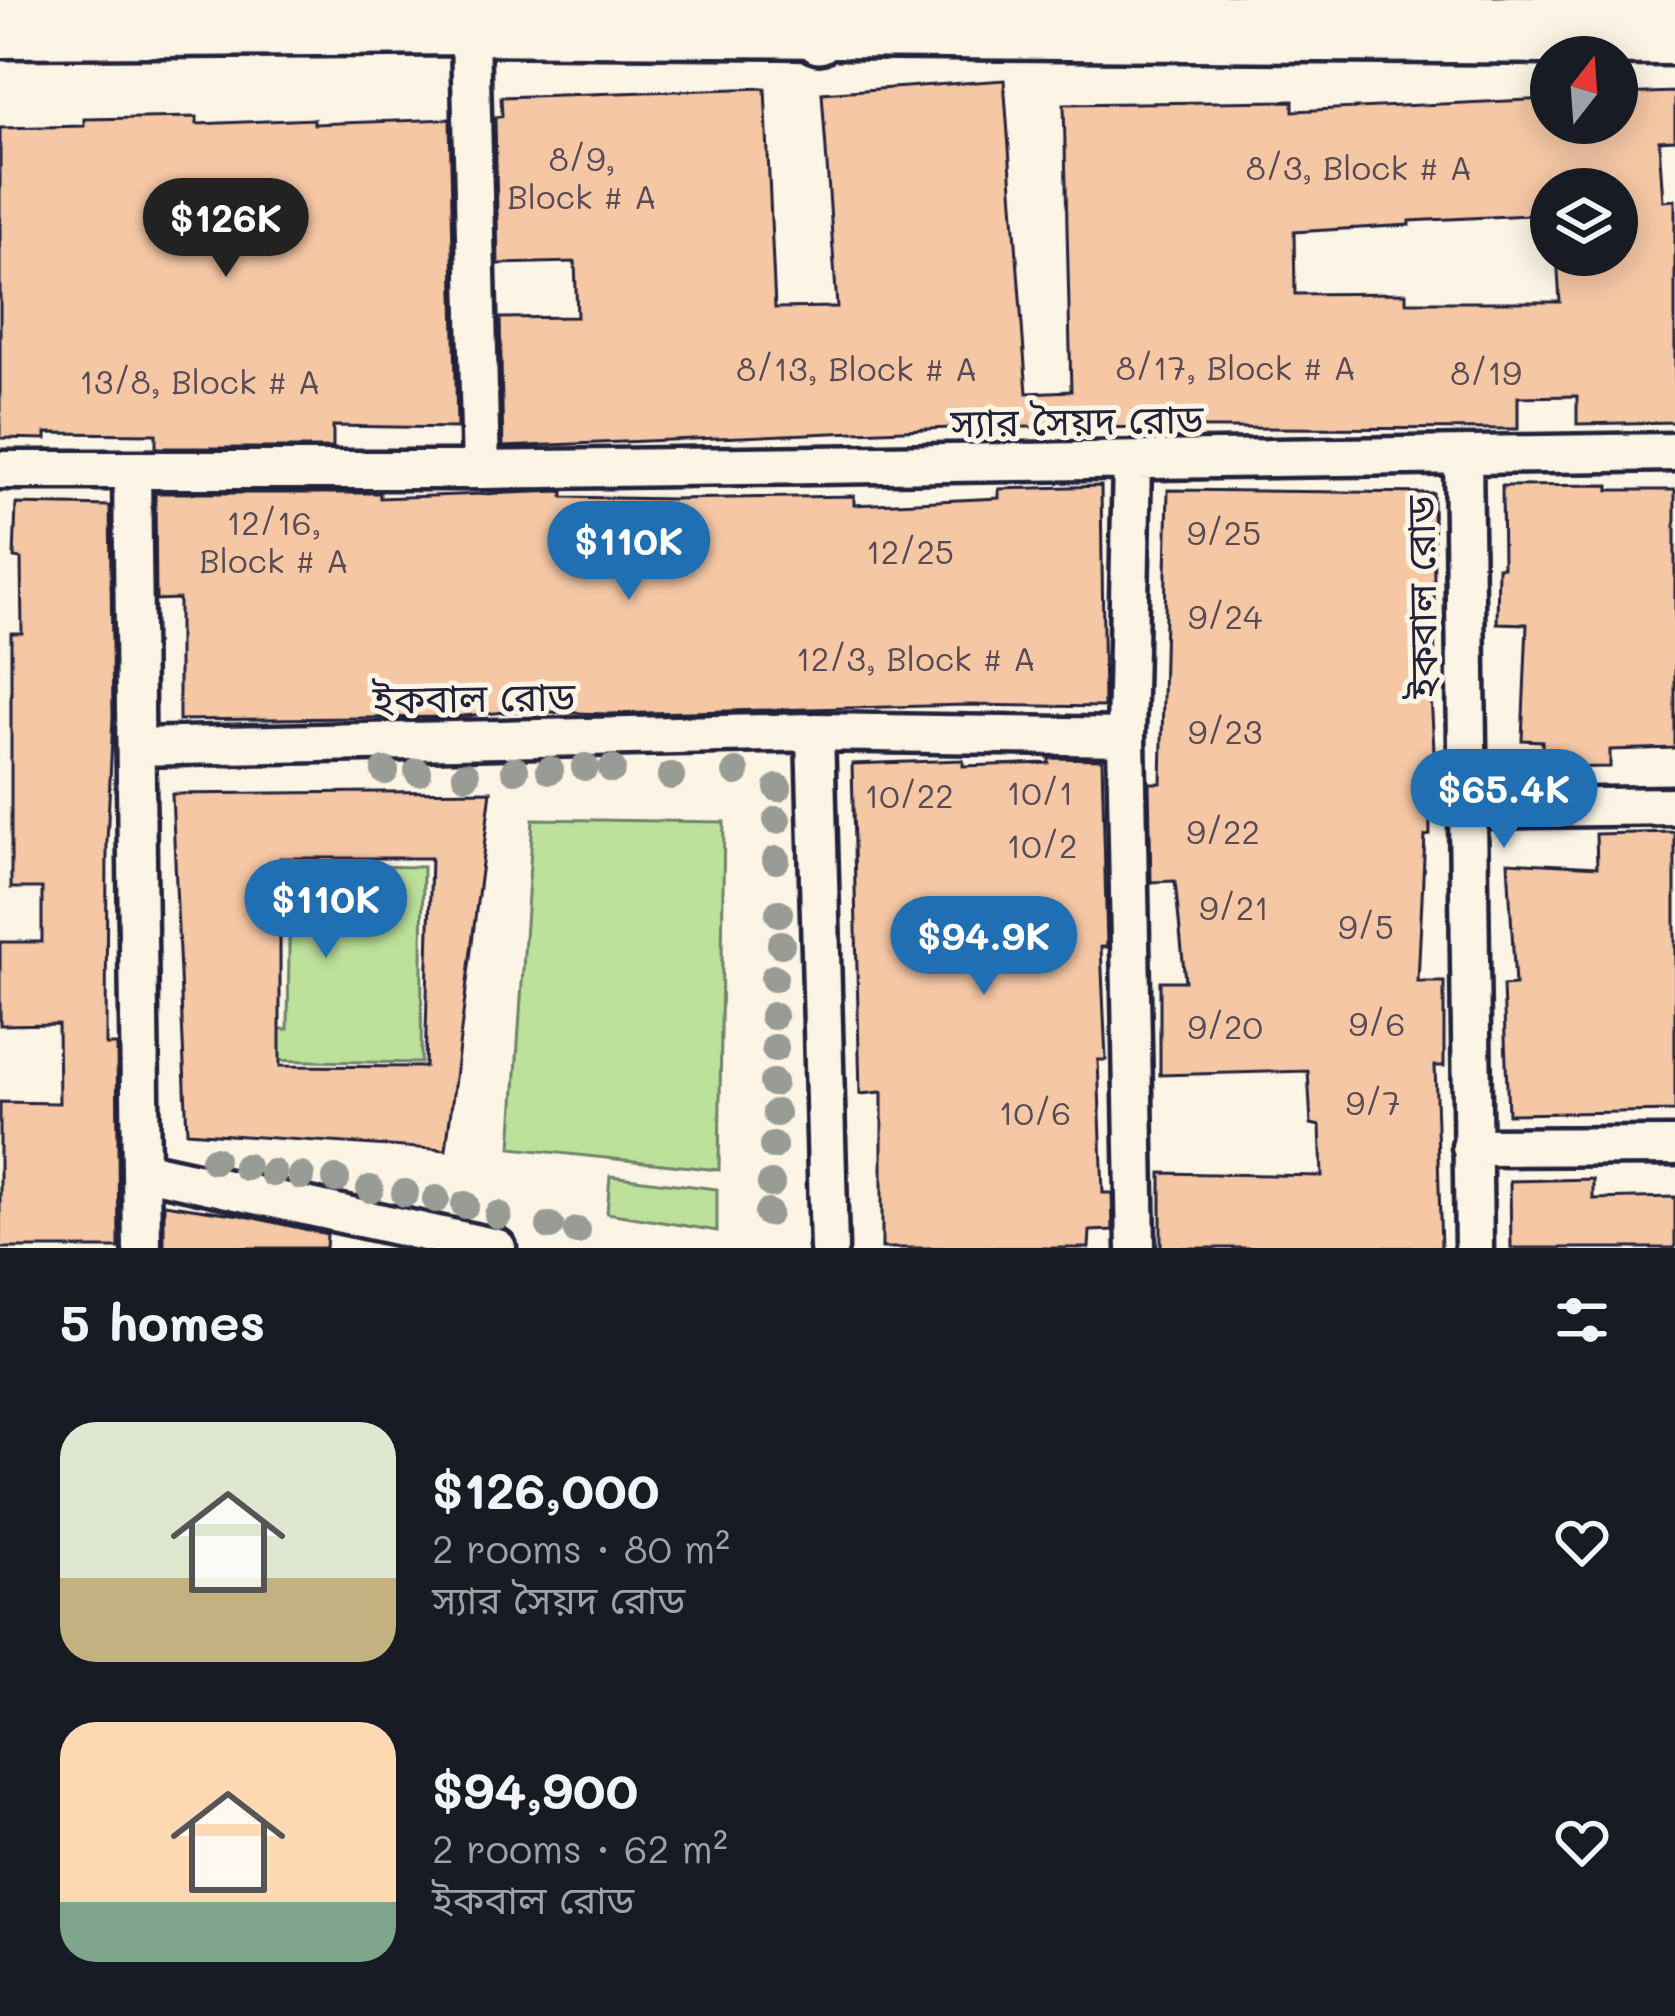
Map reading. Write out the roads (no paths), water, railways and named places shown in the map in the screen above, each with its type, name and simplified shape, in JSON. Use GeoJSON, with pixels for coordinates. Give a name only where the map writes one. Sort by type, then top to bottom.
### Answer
{"type":"FeatureCollection","features":[{"type":"Feature","properties":{"kind":"street"},"geometry":{"type":"LineString","coordinates":[[0,10],[1675,46]]}},
{"type":"Feature","properties":{"kind":"street"},"geometry":{"type":"LineString","coordinates":[[0,39],[470,37],[819,26],[1675,15]]}},
{"type":"Feature","properties":{"kind":"street"},"geometry":{"type":"LineString","coordinates":[[470,37],[481,470]]}},
{"type":"Feature","properties":{"kind":"street","name":"স্যার সৈয়দ রোড"},"geometry":{"type":"LineString","coordinates":[[0,470],[481,470],[1675,452]]}},
{"type":"Feature","properties":{"kind":"street","name":"ইকবাল রোড"},"geometry":{"type":"LineString","coordinates":[[1463,456],[1474,1248]]}},
{"type":"Feature","properties":{"kind":"street"},"geometry":{"type":"LineString","coordinates":[[1132,463],[1126,737],[1136,1248]]}},
{"type":"Feature","properties":{"kind":"street"},"geometry":{"type":"LineString","coordinates":[[132,472],[142,1248]]}},
{"type":"Feature","properties":{"kind":"street"},"geometry":{"type":"LineString","coordinates":[[814,732],[829,1248]]}},
{"type":"Feature","properties":{"kind":"street","name":"ইকবাল রোড"},"geometry":{"type":"LineString","coordinates":[[136,747],[814,732],[1126,737]]}},
{"type":"Feature","properties":{"kind":"street"},"geometry":{"type":"LineString","coordinates":[[1466,809],[1675,806]]}},
{"type":"Feature","properties":{"kind":"street"},"geometry":{"type":"LineString","coordinates":[[1471,1147],[1675,1146]]}},
{"type":"Feature","properties":{"kind":"street"},"geometry":{"type":"LineString","coordinates":[[141,1170],[497,1248]]}}]}
